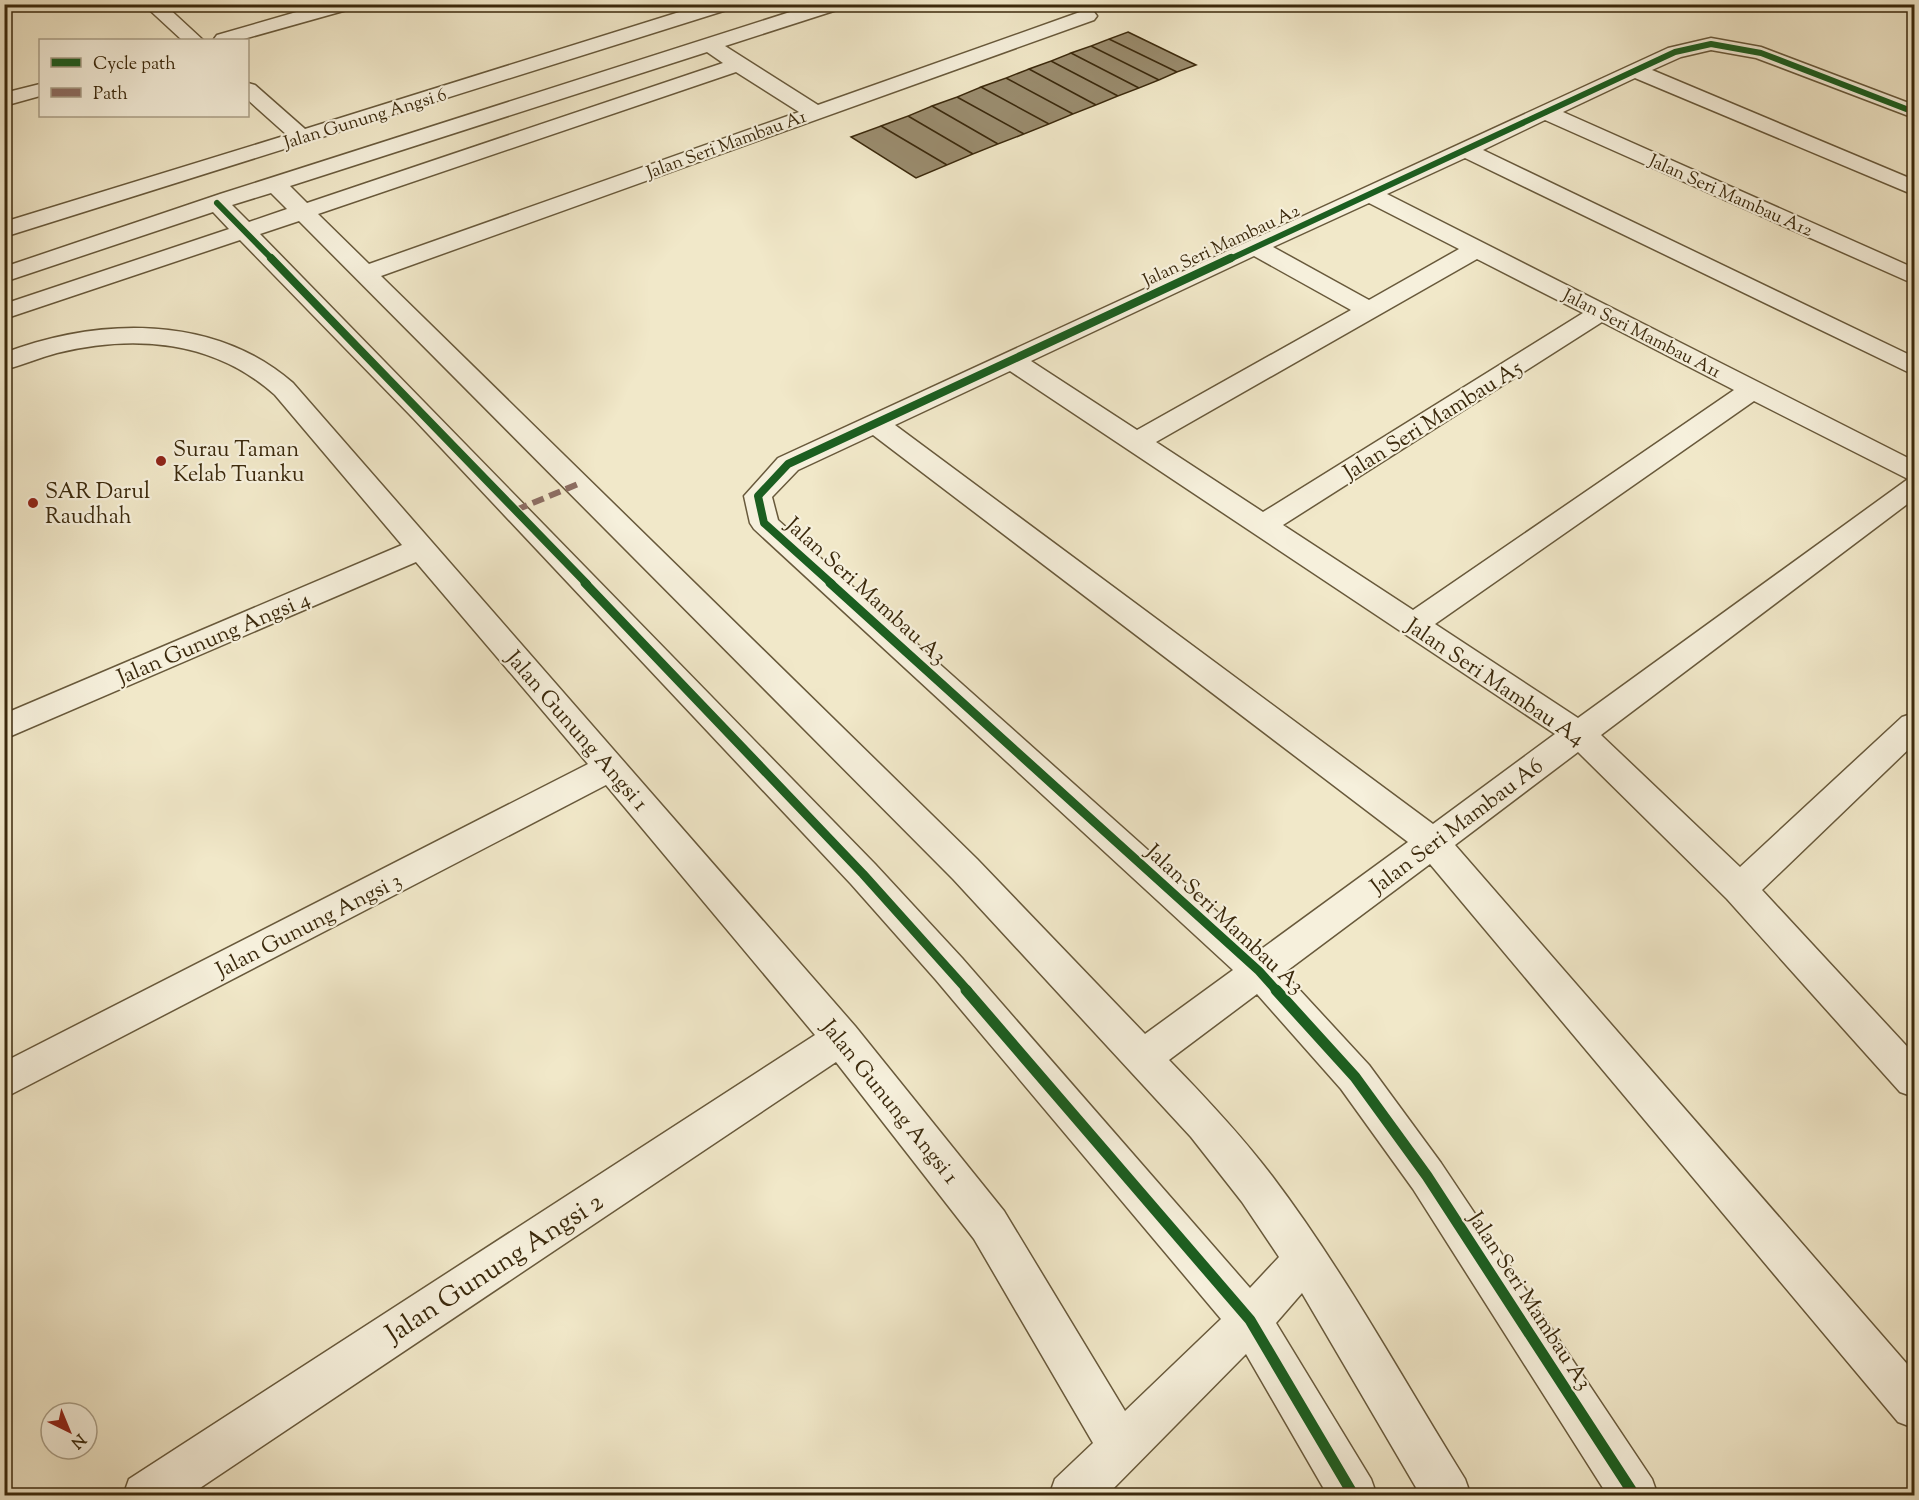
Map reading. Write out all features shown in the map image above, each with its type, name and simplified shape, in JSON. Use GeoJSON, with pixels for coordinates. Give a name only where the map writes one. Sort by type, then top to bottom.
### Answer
{"type":"FeatureCollection","features":[{"type":"Feature","properties":{"kind":"street"},"geometry":{"type":"LineString","coordinates":[[152,4],[192,39]]}},
{"type":"Feature","properties":{"kind":"street"},"geometry":{"type":"LineString","coordinates":[[224,39],[347,4]]}},
{"type":"Feature","properties":{"kind":"street","name":"Jalan Gunung Angsi 6"},"geometry":{"type":"LineString","coordinates":[[4,230],[726,4]]}},
{"type":"Feature","properties":{"kind":"street"},"geometry":{"type":"LineString","coordinates":[[4,275],[217,203],[836,4]]}},
{"type":"Feature","properties":{"kind":"street","name":"Jalan Seri Mambau A1"},"geometry":{"type":"LineString","coordinates":[[366,273],[1087,16]]}},
{"type":"Feature","properties":{"kind":"street","name":"Jalan Seri Mambau A2"},"geometry":{"type":"LineString","coordinates":[[758,496],[788,464],[1675,52],[1711,44],[1761,52],[1914,112]]}},
{"type":"Feature","properties":{"kind":"street"},"geometry":{"type":"LineString","coordinates":[[710,45],[816,113]]}},
{"type":"Feature","properties":{"kind":"street"},"geometry":{"type":"LineString","coordinates":[[4,312],[738,65]]}},
{"type":"Feature","properties":{"kind":"street"},"geometry":{"type":"LineString","coordinates":[[1636,71],[1914,188]]}},
{"type":"Feature","properties":{"kind":"street"},"geometry":{"type":"LineString","coordinates":[[4,100],[39,90]]}},
{"type":"Feature","properties":{"kind":"street"},"geometry":{"type":"LineString","coordinates":[[249,90],[302,137]]}},
{"type":"Feature","properties":{"kind":"street","name":"Jalan Seri Mambau A12"},"geometry":{"type":"LineString","coordinates":[[1547,112],[1914,277]]}},
{"type":"Feature","properties":{"kind":"street"},"geometry":{"type":"LineString","coordinates":[[1466,150],[1914,367]]}},
{"type":"Feature","properties":{"kind":"street"},"geometry":{"type":"LineString","coordinates":[[276,184],[965,869],[1205,1124],[1257,1189],[1280,1226],[1305,1259],[1448,1496]]}},
{"type":"Feature","properties":{"kind":"street","name":"Jalan Seri Mambau A11"},"geometry":{"type":"LineString","coordinates":[[1369,194],[1914,472]]}},
{"type":"Feature","properties":{"kind":"street"},"geometry":{"type":"LineString","coordinates":[[217,203],[422,412],[863,874],[949,969],[1086,1132],[1250,1320],[1354,1496]]}},
{"type":"Feature","properties":{"kind":"street"},"geometry":{"type":"LineString","coordinates":[[1255,248],[1367,309]]}},
{"type":"Feature","properties":{"kind":"street"},"geometry":{"type":"LineString","coordinates":[[1136,442],[1367,309],[1475,250]]}},
{"type":"Feature","properties":{"kind":"street","name":"Jalan Seri Mambau A5"},"geometry":{"type":"LineString","coordinates":[[1262,525],[1601,312]]}},
{"type":"Feature","properties":{"kind":"street","name":"Jalan Gunung Angsi 1"},"geometry":{"type":"LineString","coordinates":[[4,362],[77,342],[135,334],[178,339],[255,365],[284,389],[611,767],[841,1038],[989,1225],[1121,1447]]}},
{"type":"Feature","properties":{"kind":"street","name":"Jalan Seri Mambau A4"},"geometry":{"type":"LineString","coordinates":[[1012,360],[1579,734],[1740,889],[1909,1065]]}},
{"type":"Feature","properties":{"kind":"street"},"geometry":{"type":"LineString","coordinates":[[1412,625],[1753,389]]}},
{"type":"Feature","properties":{"kind":"street"},"geometry":{"type":"LineString","coordinates":[[875,423],[1432,842],[1914,1406]]}},
{"type":"Feature","properties":{"kind":"street","name":"Jalan Seri Mambau A6"},"geometry":{"type":"LineString","coordinates":[[1143,1058],[1914,486]]}},
{"type":"Feature","properties":{"kind":"street","name":"Jalan Seri Mambau A3"},"geometry":{"type":"LineString","coordinates":[[758,496],[764,523],[1259,971],[1355,1077],[1420,1167],[1635,1496]]}},
{"type":"Feature","properties":{"kind":"street","name":"Jalan Gunung Angsi 4"},"geometry":{"type":"LineString","coordinates":[[4,727],[422,548]]}},
{"type":"Feature","properties":{"kind":"street"},"geometry":{"type":"LineString","coordinates":[[1740,889],[1914,725]]}},
{"type":"Feature","properties":{"kind":"street","name":"Jalan Gunung Angsi 3"},"geometry":{"type":"LineString","coordinates":[[4,1081],[611,767]]}},
{"type":"Feature","properties":{"kind":"street","name":"Jalan Gunung Angsi 2"},"geometry":{"type":"LineString","coordinates":[[146,1496],[841,1038]]}},
{"type":"Feature","properties":{"kind":"street"},"geometry":{"type":"LineString","coordinates":[[1072,1496],[1250,1320],[1305,1259]]}},
{"type":"Feature","properties":{"kind":"building"},"geometry":{"type":"Polygon","coordinates":[[[1128,32],[1196,65],[1177,72],[1109,39],[1128,32]]]}},
{"type":"Feature","properties":{"kind":"building"},"geometry":{"type":"Polygon","coordinates":[[[1109,39],[1177,72],[1159,80],[1091,46],[1109,39]]]}},
{"type":"Feature","properties":{"kind":"building"},"geometry":{"type":"Polygon","coordinates":[[[1091,46],[1159,80],[1139,88],[1071,53],[1091,46]]]}},
{"type":"Feature","properties":{"kind":"building"},"geometry":{"type":"Polygon","coordinates":[[[1071,53],[1139,88],[1118,96],[1051,61],[1071,53]]]}},
{"type":"Feature","properties":{"kind":"building"},"geometry":{"type":"Polygon","coordinates":[[[1051,61],[1118,96],[1096,105],[1029,69],[1051,61]]]}},
{"type":"Feature","properties":{"kind":"building"},"geometry":{"type":"Polygon","coordinates":[[[1029,69],[1096,105],[1073,114],[1006,78],[1029,69]]]}},
{"type":"Feature","properties":{"kind":"building"},"geometry":{"type":"Polygon","coordinates":[[[1006,78],[1073,114],[1049,124],[981,87],[1006,78]]]}},
{"type":"Feature","properties":{"kind":"building"},"geometry":{"type":"Polygon","coordinates":[[[981,87],[1049,124],[1024,134],[957,97],[981,87]]]}},
{"type":"Feature","properties":{"kind":"building"},"geometry":{"type":"Polygon","coordinates":[[[957,97],[1024,134],[998,144],[932,106],[957,97]]]}},
{"type":"Feature","properties":{"kind":"building"},"geometry":{"type":"Polygon","coordinates":[[[932,106],[998,144],[973,154],[908,116],[932,106]]]}},
{"type":"Feature","properties":{"kind":"building"},"geometry":{"type":"Polygon","coordinates":[[[908,116],[973,154],[947,165],[881,126],[908,116]]]}},
{"type":"Feature","properties":{"kind":"building"},"geometry":{"type":"Polygon","coordinates":[[[881,126],[947,165],[916,178],[851,137],[881,126]]]}},
{"type":"Feature","properties":{"kind":"marked path"},"geometry":{"type":"LineString","coordinates":[[516,510],[578,484]]}},
{"type":"Feature","properties":{"kind":"cycle path"},"geometry":{"type":"LineString","coordinates":[[1635,1496],[1427,1176],[1355,1077],[1259,971],[764,523],[758,496],[788,464],[1675,52],[1711,44],[1761,53],[1914,112]]}},
{"type":"Feature","properties":{"kind":"cycle path"},"geometry":{"type":"LineString","coordinates":[[217,203],[422,412],[863,874],[949,969],[1086,1132],[1250,1320],[1354,1496]]}},
{"type":"Feature","properties":{"kind":"place","name":"Surau Taman Kelab Tuanku"},"geometry":{"type":"Point","coordinates":[161,461]}},
{"type":"Feature","properties":{"kind":"place","name":"SAR Darul Raudhah"},"geometry":{"type":"Point","coordinates":[33,503]}}]}
